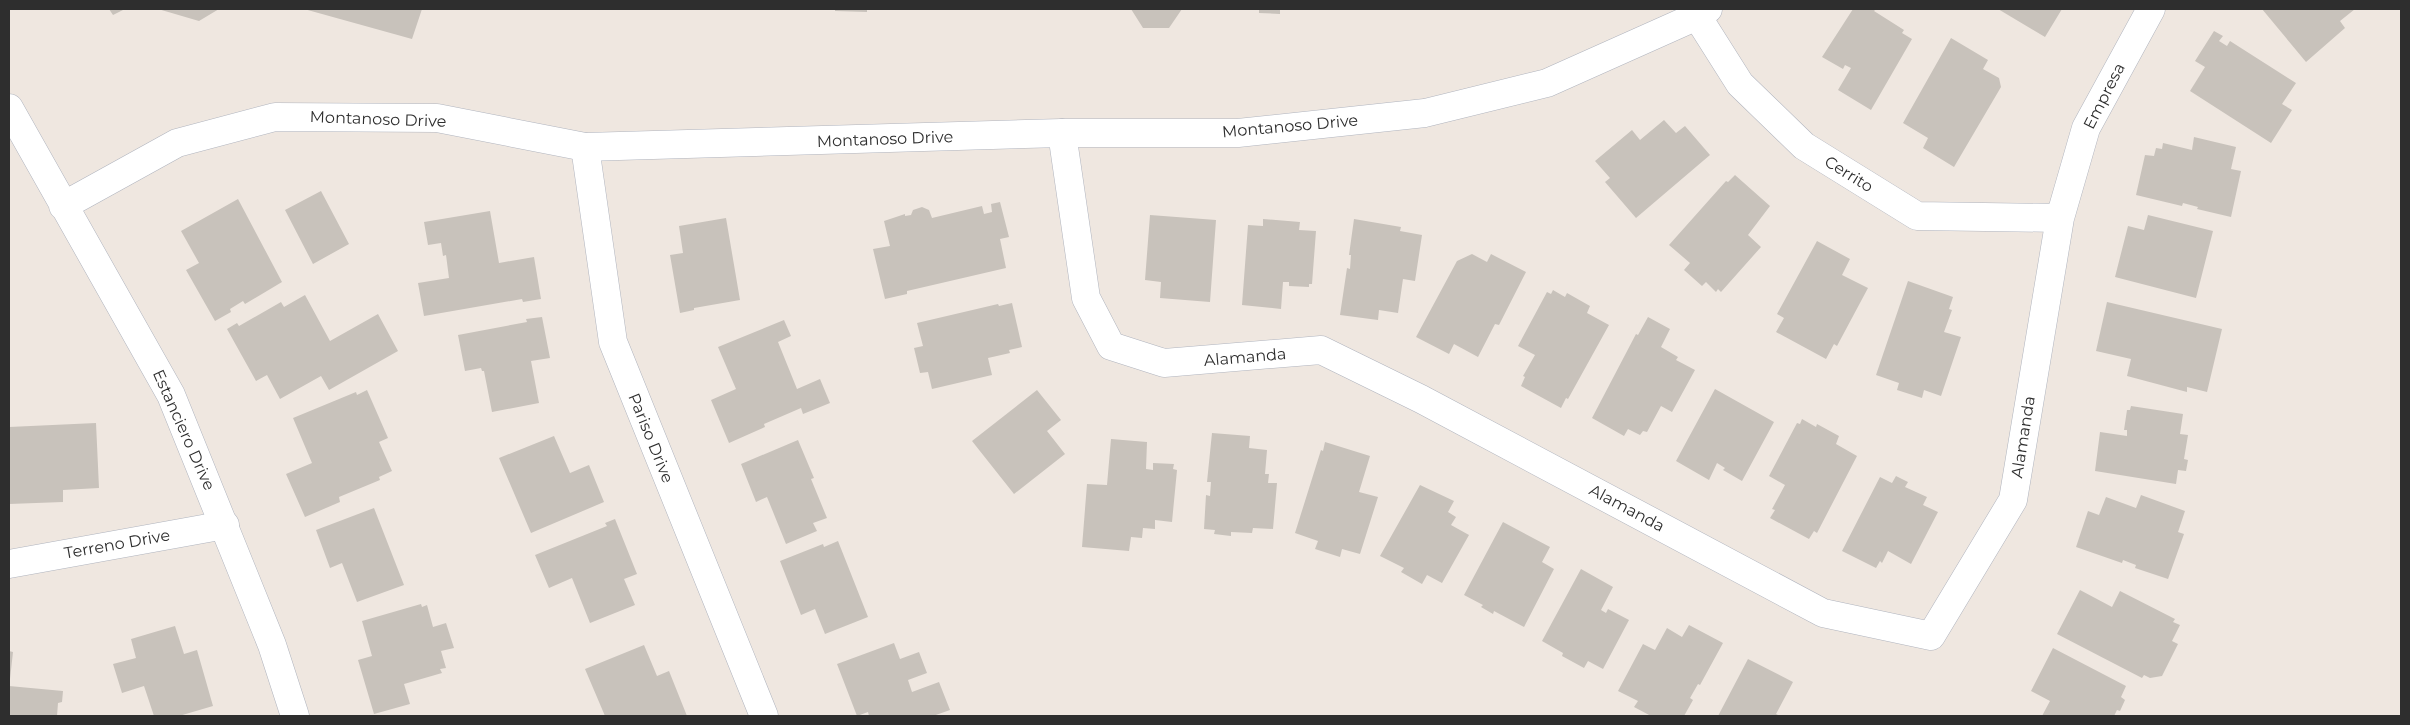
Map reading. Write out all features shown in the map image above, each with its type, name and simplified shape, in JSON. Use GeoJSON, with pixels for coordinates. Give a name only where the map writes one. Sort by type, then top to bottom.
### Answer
{"type":"FeatureCollection","features":[{"type":"Feature","properties":{"kind":"street","name":"Empresa"},"geometry":{"type":"LineString","coordinates":[[2060,218],[2086,128],[2151,9]]}},
{"type":"Feature","properties":{"kind":"street","name":"Cerrito"},"geometry":{"type":"LineString","coordinates":[[1703,12],[1740,84],[1804,146],[1917,216],[2060,218]]}},
{"type":"Feature","properties":{"kind":"street","name":"Montanoso Drive"},"geometry":{"type":"LineString","coordinates":[[63,206],[177,143],[275,117],[438,118],[585,147],[1062,133],[1238,133],[1425,113],[1548,83],[1703,12]]}},
{"type":"Feature","properties":{"kind":"street","name":"Estanciero Drive"},"geometry":{"type":"LineString","coordinates":[[9,108],[171,395],[225,524],[272,645],[294,716]]}},
{"type":"Feature","properties":{"kind":"street","name":"Alamanda"},"geometry":{"type":"LineString","coordinates":[[1062,133],[1086,298],[1111,346],[1164,363],[1321,350],[1421,399],[1823,612],[1931,636],[2013,500],[2060,218]]}},
{"type":"Feature","properties":{"kind":"street","name":"Pariso Drive"},"geometry":{"type":"LineString","coordinates":[[585,147],[613,342],[764,716]]}},
{"type":"Feature","properties":{"kind":"street","name":"Terreno Drive"},"geometry":{"type":"LineString","coordinates":[[9,564],[225,524]]}},
{"type":"Feature","properties":{"kind":"building"},"geometry":{"type":"Polygon","coordinates":[[[109,9],[125,9],[113,15],[109,9]]]}},
{"type":"Feature","properties":{"kind":"building"},"geometry":{"type":"Polygon","coordinates":[[[158,9],[219,9],[199,21],[158,9]]]}},
{"type":"Feature","properties":{"kind":"building"},"geometry":{"type":"Polygon","coordinates":[[[304,9],[422,9],[412,39],[304,9]]]}},
{"type":"Feature","properties":{"kind":"building"},"geometry":{"type":"Polygon","coordinates":[[[835,9],[867,9],[867,12],[835,11],[835,9]]]}},
{"type":"Feature","properties":{"kind":"building"},"geometry":{"type":"Polygon","coordinates":[[[1131,9],[1182,9],[1169,28],[1143,28],[1131,9]]]}},
{"type":"Feature","properties":{"kind":"building"},"geometry":{"type":"Polygon","coordinates":[[[1259,9],[1280,9],[1280,14],[1259,13],[1259,9]]]}},
{"type":"Feature","properties":{"kind":"building"},"geometry":{"type":"Polygon","coordinates":[[[1853,9],[1876,9],[1874,11],[1904,30],[1902,33],[1912,39],[1871,110],[1838,90],[1851,68],[1845,65],[1843,69],[1822,57],[1853,9]]]}},
{"type":"Feature","properties":{"kind":"building"},"geometry":{"type":"Polygon","coordinates":[[[1998,9],[2062,9],[2045,37],[1998,9]]]}},
{"type":"Feature","properties":{"kind":"building"},"geometry":{"type":"Polygon","coordinates":[[[2262,9],[2355,9],[2340,21],[2345,28],[2306,62],[2262,9]]]}},
{"type":"Feature","properties":{"kind":"building"},"geometry":{"type":"Polygon","coordinates":[[[2214,31],[2223,36],[2219,41],[2227,46],[2230,41],[2296,83],[2282,104],[2292,110],[2271,143],[2190,91],[2205,67],[2195,61],[2214,31]]]}},
{"type":"Feature","properties":{"kind":"building"},"geometry":{"type":"Polygon","coordinates":[[[1951,38],[1988,60],[1983,69],[1999,78],[2001,87],[1954,167],[1923,148],[1928,138],[1903,123],[1951,38]]]}},
{"type":"Feature","properties":{"kind":"building"},"geometry":{"type":"Polygon","coordinates":[[[1664,120],[1676,133],[1685,126],[1710,155],[1636,218],[1605,182],[1610,178],[1595,161],[1632,130],[1640,140],[1664,120]]]}},
{"type":"Feature","properties":{"kind":"building"},"geometry":{"type":"Polygon","coordinates":[[[2194,137],[2236,147],[2231,169],[2241,171],[2231,217],[2197,209],[2198,207],[2183,203],[2182,206],[2136,195],[2145,155],[2154,156],[2156,148],[2162,149],[2163,143],[2192,150],[2194,137]]]}},
{"type":"Feature","properties":{"kind":"building"},"geometry":{"type":"Polygon","coordinates":[[[1735,175],[1770,206],[1748,235],[1761,247],[1721,292],[1718,289],[1716,292],[1706,282],[1702,286],[1684,270],[1690,263],[1669,245],[1726,181],[1728,182],[1735,175]]]}},
{"type":"Feature","properties":{"kind":"building"},"geometry":{"type":"Polygon","coordinates":[[[321,191],[349,244],[313,264],[285,210],[321,191]]]}},
{"type":"Feature","properties":{"kind":"building"},"geometry":{"type":"Polygon","coordinates":[[[238,199],[282,282],[245,304],[243,301],[230,309],[231,312],[215,321],[186,270],[199,263],[181,231],[238,199]]]}},
{"type":"Feature","properties":{"kind":"building"},"geometry":{"type":"Polygon","coordinates":[[[1000,202],[1009,237],[1000,239],[1006,268],[907,291],[907,294],[885,299],[873,249],[890,246],[884,221],[905,214],[905,216],[911,215],[913,210],[922,207],[929,210],[932,218],[982,206],[984,214],[992,212],[991,204],[1000,202]]]}},
{"type":"Feature","properties":{"kind":"building"},"geometry":{"type":"Polygon","coordinates":[[[490,211],[499,263],[534,257],[541,299],[523,302],[522,299],[424,316],[418,283],[449,278],[446,255],[443,256],[441,243],[428,245],[424,222],[490,211]]]}},
{"type":"Feature","properties":{"kind":"building"},"geometry":{"type":"Polygon","coordinates":[[[1150,215],[1216,220],[1210,302],[1160,298],[1161,282],[1145,280],[1150,215]]]}},
{"type":"Feature","properties":{"kind":"building"},"geometry":{"type":"Polygon","coordinates":[[[2148,215],[2213,231],[2196,298],[2115,277],[2128,226],[2144,230],[2148,215]]]}},
{"type":"Feature","properties":{"kind":"building"},"geometry":{"type":"Polygon","coordinates":[[[726,218],[740,300],[694,308],[694,310],[680,313],[670,255],[683,253],[679,226],[726,218]]]}},
{"type":"Feature","properties":{"kind":"building"},"geometry":{"type":"Polygon","coordinates":[[[1263,219],[1300,222],[1299,230],[1316,231],[1312,284],[1309,284],[1309,287],[1289,286],[1289,282],[1283,282],[1281,309],[1242,305],[1248,225],[1263,226],[1263,219]]]}},
{"type":"Feature","properties":{"kind":"building"},"geometry":{"type":"Polygon","coordinates":[[[1354,219],[1401,227],[1400,231],[1422,235],[1415,281],[1403,279],[1398,313],[1379,310],[1378,320],[1340,315],[1347,268],[1350,269],[1351,255],[1349,255],[1354,219]]]}},
{"type":"Feature","properties":{"kind":"building"},"geometry":{"type":"Polygon","coordinates":[[[1817,241],[1850,259],[1842,275],[1868,288],[1837,346],[1834,344],[1826,359],[1776,332],[1784,318],[1777,314],[1817,241]]]}},
{"type":"Feature","properties":{"kind":"building"},"geometry":{"type":"Polygon","coordinates":[[[1472,254],[1487,262],[1491,254],[1526,272],[1499,325],[1495,324],[1478,357],[1454,344],[1449,354],[1416,337],[1457,261],[1472,254]]]}},
{"type":"Feature","properties":{"kind":"building"},"geometry":{"type":"Polygon","coordinates":[[[1908,281],[1953,297],[1949,309],[1952,310],[1944,332],[1961,337],[1941,396],[1924,390],[1922,398],[1897,390],[1899,383],[1876,375],[1908,281]]]}},
{"type":"Feature","properties":{"kind":"building"},"geometry":{"type":"Polygon","coordinates":[[[1553,290],[1565,297],[1567,293],[1590,306],[1587,313],[1609,325],[1568,399],[1566,398],[1561,408],[1521,386],[1525,377],[1523,376],[1535,355],[1518,346],[1547,292],[1551,294],[1553,290]]]}},
{"type":"Feature","properties":{"kind":"building"},"geometry":{"type":"Polygon","coordinates":[[[305,295],[330,341],[378,314],[398,351],[329,390],[321,376],[280,399],[267,375],[256,381],[227,329],[237,323],[239,326],[281,302],[284,307],[305,295]]]}},
{"type":"Feature","properties":{"kind":"building"},"geometry":{"type":"Polygon","coordinates":[[[2107,302],[2222,329],[2207,392],[2187,387],[2187,392],[2127,376],[2131,359],[2096,351],[2107,302]]]}},
{"type":"Feature","properties":{"kind":"building"},"geometry":{"type":"Polygon","coordinates":[[[1012,303],[1022,347],[1009,350],[1010,353],[988,358],[992,375],[932,389],[928,372],[920,373],[914,348],[923,346],[917,323],[998,304],[999,306],[1012,303]]]}},
{"type":"Feature","properties":{"kind":"building"},"geometry":{"type":"Polygon","coordinates":[[[542,317],[550,358],[531,361],[539,403],[492,412],[484,371],[481,368],[465,371],[458,335],[527,322],[526,319],[542,317]]]}},
{"type":"Feature","properties":{"kind":"building"},"geometry":{"type":"Polygon","coordinates":[[[1648,317],[1670,329],[1661,347],[1678,357],[1676,360],[1695,370],[1672,412],[1661,406],[1647,432],[1643,431],[1640,435],[1628,429],[1624,436],[1592,418],[1636,334],[1638,335],[1648,317]]]}},
{"type":"Feature","properties":{"kind":"building"},"geometry":{"type":"Polygon","coordinates":[[[784,320],[791,336],[778,342],[797,389],[820,379],[830,403],[803,414],[801,408],[764,424],[765,427],[729,443],[711,400],[736,389],[718,347],[784,320]]]}},
{"type":"Feature","properties":{"kind":"building"},"geometry":{"type":"Polygon","coordinates":[[[1715,389],[1774,422],[1742,481],[1723,470],[1725,468],[1717,463],[1709,480],[1676,461],[1715,389]]]}},
{"type":"Feature","properties":{"kind":"building"},"geometry":{"type":"Polygon","coordinates":[[[367,390],[388,438],[379,442],[392,471],[379,477],[380,480],[339,497],[340,502],[305,517],[286,474],[312,463],[293,418],[356,392],[357,395],[367,390]]]}},
{"type":"Feature","properties":{"kind":"building"},"geometry":{"type":"Polygon","coordinates":[[[1037,390],[1061,420],[1047,431],[1065,454],[1014,494],[972,441],[1037,390]]]}},
{"type":"Feature","properties":{"kind":"building"},"geometry":{"type":"Polygon","coordinates":[[[2131,406],[2183,414],[2180,434],[2188,435],[2184,459],[2188,460],[2186,471],[2178,470],[2176,484],[2095,471],[2100,432],[2127,436],[2127,430],[2124,430],[2127,410],[2130,410],[2131,406]]]}},
{"type":"Feature","properties":{"kind":"building"},"geometry":{"type":"Polygon","coordinates":[[[1802,419],[1816,427],[1817,424],[1839,436],[1836,444],[1857,456],[1817,533],[1814,531],[1809,539],[1770,518],[1775,510],[1772,509],[1785,485],[1769,476],[1797,423],[1800,424],[1802,419]]]}},
{"type":"Feature","properties":{"kind":"building"},"geometry":{"type":"Polygon","coordinates":[[[96,423],[99,488],[63,490],[63,502],[9,504],[9,427],[96,423]]]}},
{"type":"Feature","properties":{"kind":"building"},"geometry":{"type":"Polygon","coordinates":[[[1212,433],[1250,436],[1249,448],[1267,450],[1265,474],[1269,474],[1268,483],[1277,483],[1273,529],[1253,528],[1252,533],[1231,532],[1231,536],[1214,534],[1215,530],[1204,529],[1206,495],[1210,496],[1211,482],[1207,482],[1212,433]]]}},
{"type":"Feature","properties":{"kind":"building"},"geometry":{"type":"Polygon","coordinates":[[[554,436],[570,473],[589,465],[604,502],[531,533],[499,458],[554,436]]]}},
{"type":"Feature","properties":{"kind":"building"},"geometry":{"type":"Polygon","coordinates":[[[1111,439],[1147,442],[1146,469],[1153,470],[1153,463],[1174,464],[1173,469],[1177,470],[1172,522],[1155,520],[1155,529],[1143,528],[1142,538],[1131,537],[1129,551],[1082,547],[1087,484],[1107,485],[1111,439]]]}},
{"type":"Feature","properties":{"kind":"building"},"geometry":{"type":"Polygon","coordinates":[[[798,440],[814,478],[811,479],[827,518],[813,523],[817,531],[786,544],[767,497],[756,502],[741,464],[798,440]]]}},
{"type":"Feature","properties":{"kind":"building"},"geometry":{"type":"Polygon","coordinates":[[[1325,442],[1370,456],[1359,492],[1378,497],[1360,554],[1342,549],[1340,557],[1315,549],[1318,541],[1295,533],[1325,442]]]}},
{"type":"Feature","properties":{"kind":"building"},"geometry":{"type":"Polygon","coordinates":[[[1896,476],[1908,482],[1905,487],[1927,497],[1923,505],[1938,512],[1911,564],[1888,551],[1882,563],[1880,561],[1876,568],[1842,551],[1880,477],[1892,483],[1896,476]]]}},
{"type":"Feature","properties":{"kind":"building"},"geometry":{"type":"Polygon","coordinates":[[[1420,485],[1454,501],[1448,512],[1456,517],[1451,525],[1469,535],[1442,583],[1427,575],[1422,584],[1401,572],[1404,568],[1380,556],[1420,485]]]}},
{"type":"Feature","properties":{"kind":"building"},"geometry":{"type":"Polygon","coordinates":[[[2141,495],[2185,511],[2178,532],[2184,534],[2168,579],[2135,568],[2136,565],[2123,560],[2122,563],[2076,547],[2088,511],[2099,515],[2106,497],[2136,508],[2141,495]]]}},
{"type":"Feature","properties":{"kind":"building"},"geometry":{"type":"Polygon","coordinates":[[[374,508],[404,585],[357,602],[342,563],[330,568],[316,530],[374,508]]]}},
{"type":"Feature","properties":{"kind":"building"},"geometry":{"type":"Polygon","coordinates":[[[615,519],[637,574],[624,579],[635,605],[590,623],[572,578],[549,588],[535,555],[607,526],[605,523],[615,519]]]}},
{"type":"Feature","properties":{"kind":"building"},"geometry":{"type":"Polygon","coordinates":[[[1503,522],[1550,547],[1542,562],[1554,569],[1524,627],[1494,611],[1493,614],[1481,607],[1483,605],[1464,595],[1503,522]]]}},
{"type":"Feature","properties":{"kind":"building"},"geometry":{"type":"Polygon","coordinates":[[[838,541],[868,617],[825,634],[815,609],[801,615],[780,561],[823,544],[824,547],[838,541]]]}},
{"type":"Feature","properties":{"kind":"building"},"geometry":{"type":"Polygon","coordinates":[[[1581,569],[1613,587],[1601,610],[1606,613],[1608,609],[1629,620],[1603,669],[1588,661],[1584,668],[1562,656],[1563,653],[1542,641],[1581,569]]]}},
{"type":"Feature","properties":{"kind":"building"},"geometry":{"type":"Polygon","coordinates":[[[2080,590],[2112,607],[2120,591],[2175,619],[2173,622],[2180,625],[2172,641],[2178,644],[2162,676],[2150,678],[2144,675],[2142,678],[2057,634],[2080,590]]]}},
{"type":"Feature","properties":{"kind":"building"},"geometry":{"type":"Polygon","coordinates":[[[421,604],[422,607],[427,605],[433,627],[446,623],[454,648],[441,651],[446,668],[440,669],[442,673],[404,684],[410,704],[374,714],[358,660],[372,656],[362,621],[421,604]]]}},
{"type":"Feature","properties":{"kind":"building"},"geometry":{"type":"Polygon","coordinates":[[[1689,625],[1723,643],[1700,685],[1698,684],[1690,698],[1693,700],[1684,716],[1651,716],[1634,707],[1638,701],[1618,691],[1643,644],[1655,650],[1667,628],[1682,637],[1689,625]]]}},
{"type":"Feature","properties":{"kind":"building"},"geometry":{"type":"Polygon","coordinates":[[[175,626],[184,654],[197,650],[213,706],[179,716],[154,716],[144,686],[122,693],[113,664],[136,658],[131,639],[175,626]]]}},
{"type":"Feature","properties":{"kind":"building"},"geometry":{"type":"Polygon","coordinates":[[[894,643],[900,659],[919,652],[927,673],[908,680],[912,692],[939,682],[950,710],[933,716],[869,716],[868,712],[857,716],[837,664],[894,643]]]}},
{"type":"Feature","properties":{"kind":"building"},"geometry":{"type":"Polygon","coordinates":[[[644,645],[657,676],[669,671],[687,716],[605,716],[585,669],[644,645]]]}},
{"type":"Feature","properties":{"kind":"building"},"geometry":{"type":"Polygon","coordinates":[[[2053,648],[2126,686],[2121,697],[2125,700],[2120,711],[2117,710],[2114,716],[2042,716],[2050,701],[2031,691],[2053,648]]]}},
{"type":"Feature","properties":{"kind":"building"},"geometry":{"type":"Polygon","coordinates":[[[9,651],[13,652],[10,679],[9,679],[9,651]]]}},
{"type":"Feature","properties":{"kind":"building"},"geometry":{"type":"Polygon","coordinates":[[[1748,659],[1793,682],[1776,714],[1780,716],[1718,716],[1748,659]]]}},
{"type":"Feature","properties":{"kind":"building"},"geometry":{"type":"Polygon","coordinates":[[[9,686],[63,691],[62,702],[58,703],[57,716],[9,716],[9,686]]]}}]}
